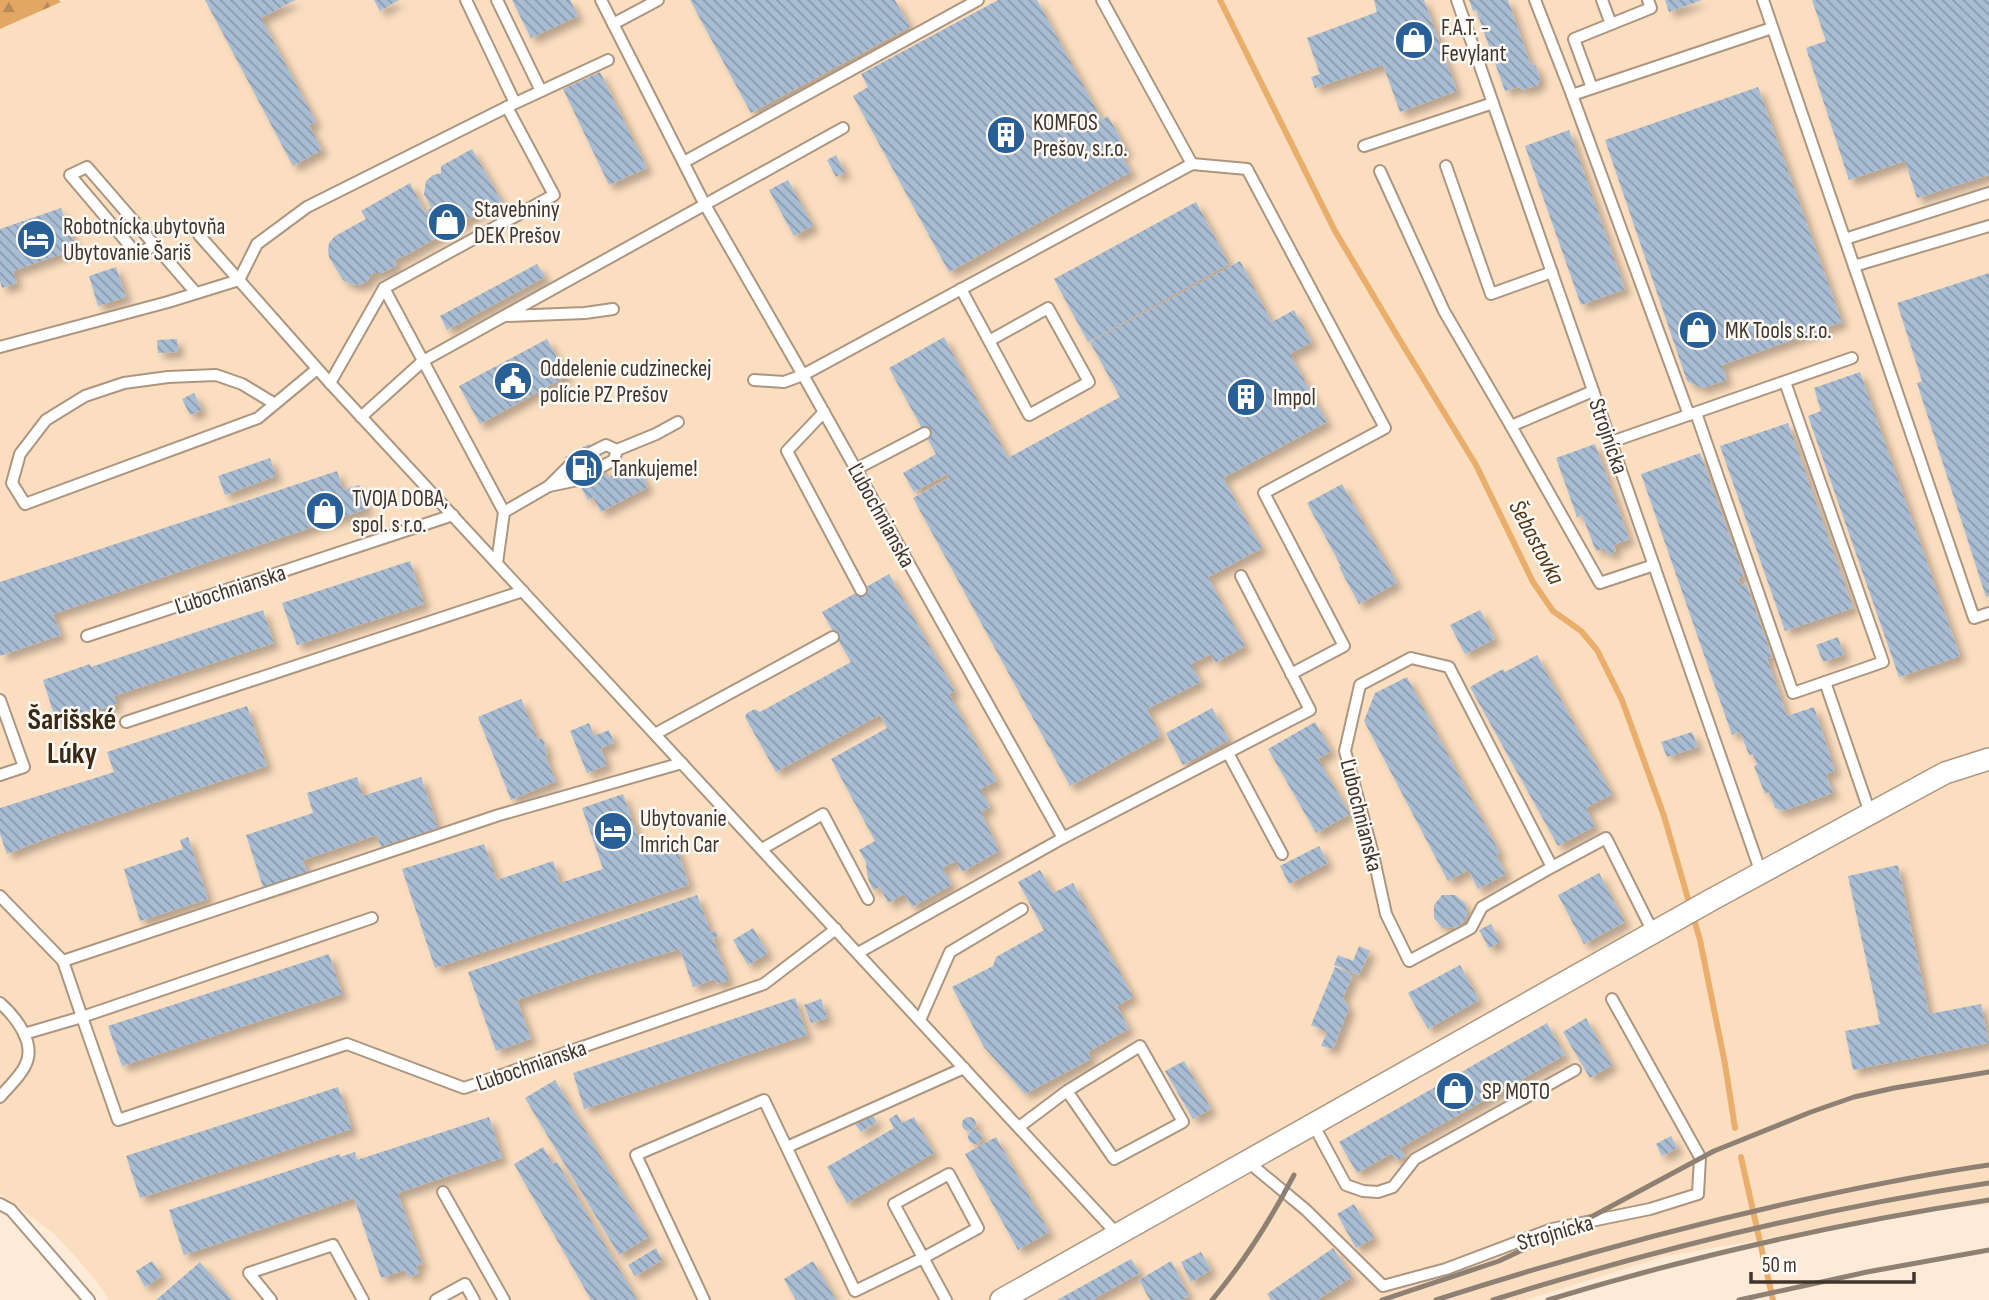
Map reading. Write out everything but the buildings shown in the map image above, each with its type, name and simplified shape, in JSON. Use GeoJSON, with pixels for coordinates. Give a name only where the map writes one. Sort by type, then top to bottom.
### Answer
{"type":"FeatureCollection","features":[{"type":"Feature","properties":{"kind":"street"},"geometry":{"type":"LineString","coordinates":[[1001,1300],[1711,900],[1945,773],[1989,759]]}},
{"type":"Feature","properties":{"kind":"lane"},"geometry":{"type":"LineString","coordinates":[[330,383],[384,288],[554,195],[511,105],[466,0]]}},
{"type":"Feature","properties":{"kind":"lane"},"geometry":{"type":"LineString","coordinates":[[497,0],[541,91]]}},
{"type":"Feature","properties":{"kind":"lane","name":"Ľubochnianska"},"geometry":{"type":"LineString","coordinates":[[601,0],[704,203],[1063,838]]}},
{"type":"Feature","properties":{"kind":"lane"},"geometry":{"type":"LineString","coordinates":[[613,24],[659,0]]}},
{"type":"Feature","properties":{"kind":"lane"},"geometry":{"type":"LineString","coordinates":[[684,162],[978,0]]}},
{"type":"Feature","properties":{"kind":"lane"},"geometry":{"type":"LineString","coordinates":[[1102,0],[1192,164]]}},
{"type":"Feature","properties":{"kind":"lane","name":"Strojnícka"},"geometry":{"type":"LineString","coordinates":[[1457,0],[1761,873]]}},
{"type":"Feature","properties":{"kind":"lane"},"geometry":{"type":"LineString","coordinates":[[1535,0],[1583,91]]}},
{"type":"Feature","properties":{"kind":"lane"},"geometry":{"type":"LineString","coordinates":[[1602,0],[1611,24]]}},
{"type":"Feature","properties":{"kind":"lane"},"geometry":{"type":"LineString","coordinates":[[1648,0],[1651,8],[1574,39],[1583,91],[1692,414],[1794,692],[1883,662],[1785,382]]}},
{"type":"Feature","properties":{"kind":"lane"},"geometry":{"type":"LineString","coordinates":[[1763,0],[1974,618],[1989,613]]}},
{"type":"Feature","properties":{"kind":"lane"},"geometry":{"type":"LineString","coordinates":[[1583,91],[1772,28]]}},
{"type":"Feature","properties":{"kind":"lane"},"geometry":{"type":"LineString","coordinates":[[0,347],[239,280],[257,244],[307,206],[608,60]]}},
{"type":"Feature","properties":{"kind":"lane"},"geometry":{"type":"LineString","coordinates":[[1364,146],[1493,103]]}},
{"type":"Feature","properties":{"kind":"lane"},"geometry":{"type":"LineString","coordinates":[[362,417],[423,361],[843,128]]}},
{"type":"Feature","properties":{"kind":"lane"},"geometry":{"type":"LineString","coordinates":[[754,380],[785,382],[803,375],[1192,164],[1247,169],[1385,428],[1264,493],[1344,646],[1291,674]]}},
{"type":"Feature","properties":{"kind":"lane"},"geometry":{"type":"LineString","coordinates":[[155,246],[136,253],[70,175],[87,166],[196,293]]}},
{"type":"Feature","properties":{"kind":"lane"},"geometry":{"type":"LineString","coordinates":[[1446,166],[1491,294],[1552,272]]}},
{"type":"Feature","properties":{"kind":"lane"},"geometry":{"type":"LineString","coordinates":[[1380,172],[1444,311],[1600,583],[1654,565]]}},
{"type":"Feature","properties":{"kind":"lane"},"geometry":{"type":"LineString","coordinates":[[1845,239],[1989,193]]}},
{"type":"Feature","properties":{"kind":"lane"},"geometry":{"type":"LineString","coordinates":[[1854,266],[1989,226]]}},
{"type":"Feature","properties":{"kind":"lane"},"geometry":{"type":"LineString","coordinates":[[199,234],[317,369],[1118,1235]]}},
{"type":"Feature","properties":{"kind":"lane"},"geometry":{"type":"LineString","coordinates":[[384,288],[504,512],[497,562]]}},
{"type":"Feature","properties":{"kind":"lane"},"geometry":{"type":"LineString","coordinates":[[961,289],[989,341],[1029,415],[1089,382],[1048,308],[989,341]]}},
{"type":"Feature","properties":{"kind":"lane"},"geometry":{"type":"LineString","coordinates":[[502,317],[613,309]]}},
{"type":"Feature","properties":{"kind":"lane"},"geometry":{"type":"LineString","coordinates":[[1611,442],[1852,358]]}},
{"type":"Feature","properties":{"kind":"lane"},"geometry":{"type":"LineString","coordinates":[[275,404],[242,384],[216,375],[168,377],[124,383],[85,396],[46,420],[20,454],[12,482],[25,504],[258,418],[275,404],[317,369]]}},
{"type":"Feature","properties":{"kind":"lane"},"geometry":{"type":"LineString","coordinates":[[1511,426],[1593,391]]}},
{"type":"Feature","properties":{"kind":"lane"},"geometry":{"type":"LineString","coordinates":[[824,412],[787,451],[861,590]]}},
{"type":"Feature","properties":{"kind":"lane"},"geometry":{"type":"LineString","coordinates":[[592,452],[606,445],[617,450],[678,422]]}},
{"type":"Feature","properties":{"kind":"lane"},"geometry":{"type":"LineString","coordinates":[[856,469],[925,433]]}},
{"type":"Feature","properties":{"kind":"lane"},"geometry":{"type":"LineString","coordinates":[[601,467],[614,460],[617,450]]}},
{"type":"Feature","properties":{"kind":"lane"},"geometry":{"type":"LineString","coordinates":[[504,512],[549,486],[569,466]]}},
{"type":"Feature","properties":{"kind":"lane"},"geometry":{"type":"LineString","coordinates":[[549,486],[578,480]]}},
{"type":"Feature","properties":{"kind":"lane","name":"Ľubochnianska"},"geometry":{"type":"LineString","coordinates":[[87,636],[453,515]]}},
{"type":"Feature","properties":{"kind":"lane"},"geometry":{"type":"LineString","coordinates":[[858,953],[1063,838],[1310,710],[1241,576]]}},
{"type":"Feature","properties":{"kind":"lane"},"geometry":{"type":"LineString","coordinates":[[126,722],[523,591]]}},
{"type":"Feature","properties":{"kind":"lane"},"geometry":{"type":"LineString","coordinates":[[655,734],[834,637]]}},
{"type":"Feature","properties":{"kind":"lane","name":"Ľubochnianska"},"geometry":{"type":"LineString","coordinates":[[1552,867],[1448,667],[1411,658],[1360,685],[1345,751],[1386,914],[1409,961],[1471,928],[1482,907],[1606,838],[1653,932]]}},
{"type":"Feature","properties":{"kind":"lane"},"geometry":{"type":"LineString","coordinates":[[1825,682],[1870,813]]}},
{"type":"Feature","properties":{"kind":"lane"},"geometry":{"type":"LineString","coordinates":[[0,700],[24,767],[0,775]]}},
{"type":"Feature","properties":{"kind":"lane"},"geometry":{"type":"LineString","coordinates":[[1227,753],[1282,854]]}},
{"type":"Feature","properties":{"kind":"lane"},"geometry":{"type":"LineString","coordinates":[[0,896],[63,961],[499,816],[682,763]]}},
{"type":"Feature","properties":{"kind":"lane"},"geometry":{"type":"LineString","coordinates":[[762,849],[822,814],[868,899]]}},
{"type":"Feature","properties":{"kind":"lane"},"geometry":{"type":"LineString","coordinates":[[920,1020],[950,952],[1021,909]]}},
{"type":"Feature","properties":{"kind":"lane"},"geometry":{"type":"LineString","coordinates":[[24,1034],[82,1017],[372,918]]}},
{"type":"Feature","properties":{"kind":"lane","name":"Ľubochnianska"},"geometry":{"type":"LineString","coordinates":[[63,961],[118,1120],[348,1044],[464,1088],[764,984],[836,929]]}},
{"type":"Feature","properties":{"kind":"lane","name":"Strojnícka"},"geometry":{"type":"LineString","coordinates":[[1247,1161],[1307,1210],[1383,1286],[1446,1269],[1552,1229],[1650,1209],[1698,1194],[1700,1157],[1612,999]]}},
{"type":"Feature","properties":{"kind":"lane"},"geometry":{"type":"LineString","coordinates":[[0,1003],[21,1026],[29,1054],[27,1064],[0,1097]]}},
{"type":"Feature","properties":{"kind":"lane"},"geometry":{"type":"LineString","coordinates":[[1019,1127],[1067,1091],[1140,1046],[1183,1122],[1114,1159],[1067,1091]]}},
{"type":"Feature","properties":{"kind":"lane"},"geometry":{"type":"LineString","coordinates":[[787,1147],[964,1068]]}},
{"type":"Feature","properties":{"kind":"lane"},"geometry":{"type":"LineString","coordinates":[[1313,1124],[1346,1185],[1363,1191],[1378,1192],[1393,1188],[1416,1159],[1575,1070]]}},
{"type":"Feature","properties":{"kind":"lane"},"geometry":{"type":"LineString","coordinates":[[704,1300],[636,1155],[764,1100],[855,1291],[923,1258],[978,1228],[949,1174],[894,1204],[923,1258],[946,1300]]}},
{"type":"Feature","properties":{"kind":"lane"},"geometry":{"type":"LineString","coordinates":[[443,1192],[504,1300]]}},
{"type":"Feature","properties":{"kind":"lane"},"geometry":{"type":"LineString","coordinates":[[0,1204],[11,1210],[89,1300]]}},
{"type":"Feature","properties":{"kind":"lane"},"geometry":{"type":"LineString","coordinates":[[271,1300],[249,1273],[333,1245],[363,1300]]}},
{"type":"Feature","properties":{"kind":"lane"},"geometry":{"type":"LineString","coordinates":[[436,1300],[465,1283],[474,1300]]}},
{"type":"Feature","properties":{"kind":"shaded area"},"geometry":{"type":"Polygon","coordinates":[[[65,0],[1989,0],[1989,1205],[1948,1207],[1662,1257],[1526,1300],[108,1300],[104,1291],[53,1233],[0,1194],[0,29],[65,0]]]}},
{"type":"Feature","properties":{"kind":"green space"},"geometry":{"type":"Polygon","coordinates":[[[0,0],[59,0],[61,2],[0,29],[0,0]]]}},
{"type":"Feature","properties":{"kind":"waterway","name":"Šebastovka"},"geometry":{"type":"LineString","coordinates":[[1220,0],[1335,231],[1476,465],[1533,582],[1553,611],[1581,631],[1597,650],[1622,700],[1664,816],[1700,940],[1735,1128]]}},
{"type":"Feature","properties":{"kind":"waterway","name":"Šebastovka"},"geometry":{"type":"LineString","coordinates":[[1741,1157],[1773,1300]]}},
{"type":"Feature","properties":{"kind":"railway"},"geometry":{"type":"LineString","coordinates":[[1382,1300],[1499,1261],[1578,1224],[1714,1151],[1811,1112],[1854,1097],[1894,1088],[1989,1072]]}},
{"type":"Feature","properties":{"kind":"railway"},"geometry":{"type":"LineString","coordinates":[[1436,1300],[1579,1256],[1724,1218],[1863,1187],[1989,1165]]}},
{"type":"Feature","properties":{"kind":"railway"},"geometry":{"type":"LineString","coordinates":[[1212,1300],[1256,1240],[1294,1175]]}},
{"type":"Feature","properties":{"kind":"railway"},"geometry":{"type":"LineString","coordinates":[[1493,1300],[1739,1232],[1863,1205],[1989,1183]]}},
{"type":"Feature","properties":{"kind":"railway"},"geometry":{"type":"LineString","coordinates":[[1548,1300],[1767,1242],[1877,1219],[1989,1200]]}},
{"type":"Feature","properties":{"kind":"railway"},"geometry":{"type":"LineString","coordinates":[[1739,1300],[1867,1272],[1989,1250]]}},
{"type":"Feature","properties":{"kind":"place","name":"F.A.T. - Fevylant"},"geometry":{"type":"Point","coordinates":[1414,40]}},
{"type":"Feature","properties":{"kind":"place","name":"KOMFOS Prešov, s.r.o."},"geometry":{"type":"Point","coordinates":[1006,135]}},
{"type":"Feature","properties":{"kind":"place","name":"Stavebniny DEK Prešov"},"geometry":{"type":"Point","coordinates":[447,222]}},
{"type":"Feature","properties":{"kind":"place","name":"Robotnícka ubytovňa Ubytovanie Šariš"},"geometry":{"type":"Point","coordinates":[36,239]}},
{"type":"Feature","properties":{"kind":"place","name":"MK Tools s.r.o."},"geometry":{"type":"Point","coordinates":[1698,330]}},
{"type":"Feature","properties":{"kind":"place","name":"Oddelenie cudzineckej polície PZ Prešov"},"geometry":{"type":"Point","coordinates":[513,381]}},
{"type":"Feature","properties":{"kind":"place","name":"Impol"},"geometry":{"type":"Point","coordinates":[1246,397]}},
{"type":"Feature","properties":{"kind":"place","name":"Tankujeme!"},"geometry":{"type":"Point","coordinates":[584,468]}},
{"type":"Feature","properties":{"kind":"place","name":"TVOJA DOBA, spol. s r.o."},"geometry":{"type":"Point","coordinates":[325,511]}},
{"type":"Feature","properties":{"kind":"place","name":"Ubytovanie Imrich Car"},"geometry":{"type":"Point","coordinates":[613,831]}},
{"type":"Feature","properties":{"kind":"place","name":"SP MOTO"},"geometry":{"type":"Point","coordinates":[1455,1091]}},
{"type":"Feature","properties":{"kind":"district","name":"Šarišské Lúky"},"geometry":{"type":"Point","coordinates":[72,736]}}]}
